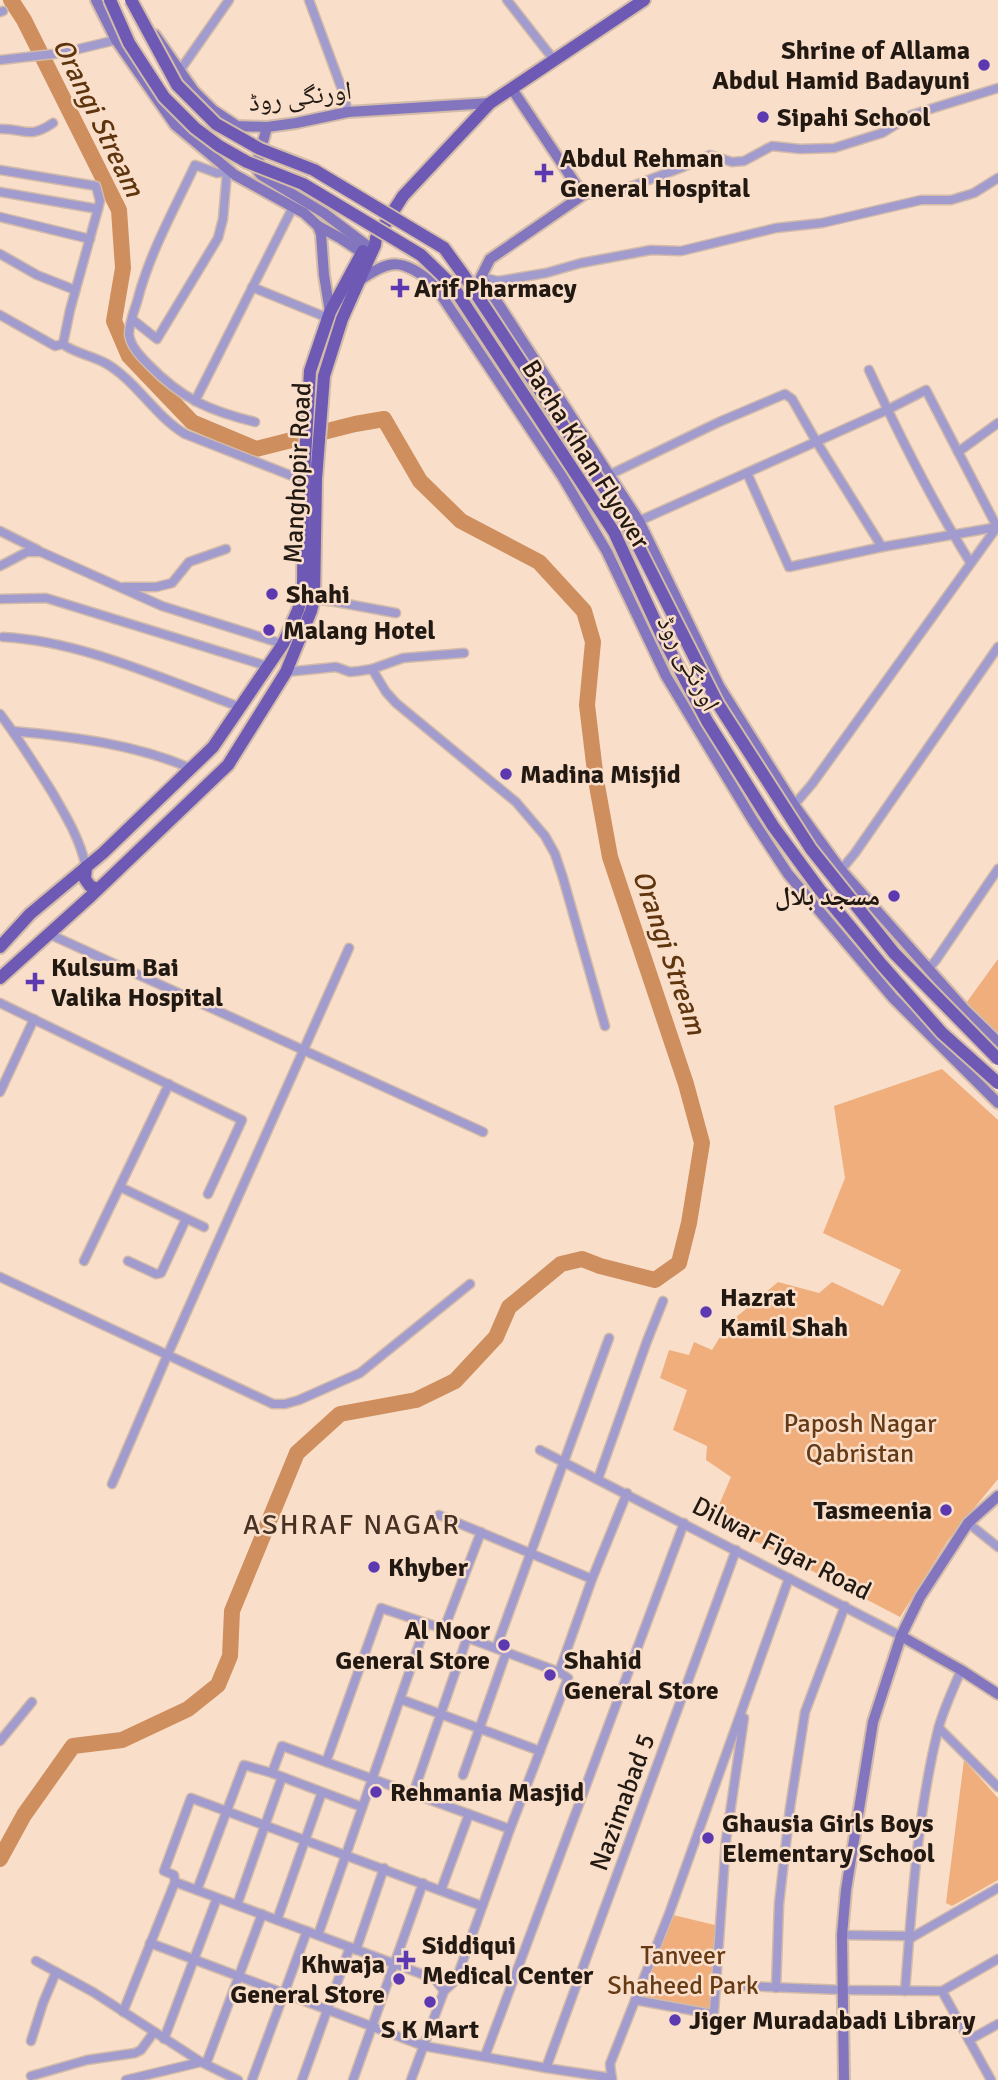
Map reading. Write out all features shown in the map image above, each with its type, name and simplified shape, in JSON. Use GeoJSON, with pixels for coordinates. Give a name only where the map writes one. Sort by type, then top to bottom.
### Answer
{"type":"FeatureCollection","features":[{"type":"Feature","properties":{"kind":"main road","name":"Bacha Khan Flyover"},"geometry":{"type":"LineString","coordinates":[[110,0],[129,43],[164,97],[195,128],[247,162],[303,184],[421,255],[452,285],[614,532],[707,721],[773,826],[820,890],[882,965],[942,1033],[998,1083]]}},
{"type":"Feature","properties":{"kind":"main road","name":"Manghopir Road"},"geometry":{"type":"LineString","coordinates":[[0,947],[30,914],[86,867],[213,747],[283,644],[303,592],[310,371],[329,315],[403,196],[490,103],[644,0]]}},
{"type":"Feature","properties":{"kind":"main road","name":"Bacha Khan Flyover"},"geometry":{"type":"LineString","coordinates":[[136,1],[177,85],[216,124],[260,149],[314,170],[444,248],[624,518],[718,704],[811,849],[894,953],[998,1059]]}},
{"type":"Feature","properties":{"kind":"main road","name":"Manghopir Road"},"geometry":{"type":"LineString","coordinates":[[0,978],[228,765],[286,672],[314,599],[308,479],[324,376],[331,347],[369,249]]}},
{"type":"Feature","properties":{"kind":"main road"},"geometry":{"type":"LineString","coordinates":[[86,867],[85,879],[90,886],[98,889]]}},
{"type":"Feature","properties":{"kind":"main road"},"geometry":{"type":"LineString","coordinates":[[67,882],[78,886],[86,900]]}},
{"type":"Feature","properties":{"kind":"street"},"geometry":{"type":"LineString","coordinates":[[96,0],[116,40],[175,125],[229,172],[293,207],[318,226],[329,315],[252,287]]}},
{"type":"Feature","properties":{"kind":"street"},"geometry":{"type":"LineString","coordinates":[[183,66],[229,0]]}},
{"type":"Feature","properties":{"kind":"street"},"geometry":{"type":"LineString","coordinates":[[309,0],[348,112]]}},
{"type":"Feature","properties":{"kind":"street"},"geometry":{"type":"LineString","coordinates":[[507,0],[554,60]]}},
{"type":"Feature","properties":{"kind":"street","name":"اورنگی روڈ"},"geometry":{"type":"LineString","coordinates":[[136,1],[151,29],[194,91],[213,110],[237,126],[267,127],[348,112],[490,103]]}},
{"type":"Feature","properties":{"kind":"street"},"geometry":{"type":"LineString","coordinates":[[4,60],[62,53],[116,40]]}},
{"type":"Feature","properties":{"kind":"street"},"geometry":{"type":"LineString","coordinates":[[998,88],[911,115],[881,133],[834,148],[772,146],[744,160],[732,162],[710,155],[622,190],[583,195],[490,259],[481,277],[498,282],[651,250],[681,251],[776,228],[822,223],[921,200],[951,200],[974,193],[998,178]]}},
{"type":"Feature","properties":{"kind":"street"},"geometry":{"type":"LineString","coordinates":[[512,89],[583,195]]}},
{"type":"Feature","properties":{"kind":"street"},"geometry":{"type":"LineString","coordinates":[[0,129],[40,132],[52,123]]}},
{"type":"Feature","properties":{"kind":"street"},"geometry":{"type":"LineString","coordinates":[[267,127],[257,164],[261,175],[324,213],[369,249]]}},
{"type":"Feature","properties":{"kind":"street"},"geometry":{"type":"LineString","coordinates":[[229,172],[217,173],[195,165],[149,261],[130,334],[140,356],[169,386],[195,401],[255,422]]}},
{"type":"Feature","properties":{"kind":"street"},"geometry":{"type":"LineString","coordinates":[[0,170],[96,186],[99,209],[62,344]]}},
{"type":"Feature","properties":{"kind":"street"},"geometry":{"type":"LineString","coordinates":[[132,320],[157,339],[218,238],[229,172]]}},
{"type":"Feature","properties":{"kind":"street"},"geometry":{"type":"LineString","coordinates":[[0,192],[99,209]]}},
{"type":"Feature","properties":{"kind":"street"},"geometry":{"type":"LineString","coordinates":[[195,401],[293,207]]}},
{"type":"Feature","properties":{"kind":"street"},"geometry":{"type":"LineString","coordinates":[[0,217],[90,240]]}},
{"type":"Feature","properties":{"kind":"street"},"geometry":{"type":"LineString","coordinates":[[318,226],[369,249]]}},
{"type":"Feature","properties":{"kind":"street"},"geometry":{"type":"LineString","coordinates":[[0,254],[37,275],[75,290]]}},
{"type":"Feature","properties":{"kind":"street","name":"اورنگی روڈ"},"geometry":{"type":"LineString","coordinates":[[357,282],[373,271],[389,265],[403,264],[433,283],[562,476],[607,552],[666,676],[788,874],[892,998],[998,1103]]}},
{"type":"Feature","properties":{"kind":"street","name":"اورنگی روڈ"},"geometry":{"type":"LineString","coordinates":[[481,277],[639,521],[719,686],[794,805],[841,870],[965,1010],[998,1042]]}},
{"type":"Feature","properties":{"kind":"street"},"geometry":{"type":"LineString","coordinates":[[0,315],[55,346],[62,344]]}},
{"type":"Feature","properties":{"kind":"street"},"geometry":{"type":"LineString","coordinates":[[62,344],[68,350],[95,356],[117,369],[172,426],[185,435],[308,479]]}},
{"type":"Feature","properties":{"kind":"street"},"geometry":{"type":"LineString","coordinates":[[869,370],[887,410],[970,562]]}},
{"type":"Feature","properties":{"kind":"street"},"geometry":{"type":"LineString","coordinates":[[639,521],[926,390],[997,527]]}},
{"type":"Feature","properties":{"kind":"street"},"geometry":{"type":"LineString","coordinates":[[609,475],[719,422],[781,395],[789,396],[882,547]]}},
{"type":"Feature","properties":{"kind":"street"},"geometry":{"type":"LineString","coordinates":[[958,452],[998,423]]}},
{"type":"Feature","properties":{"kind":"street"},"geometry":{"type":"LineString","coordinates":[[747,473],[789,567],[997,527]]}},
{"type":"Feature","properties":{"kind":"street"},"geometry":{"type":"LineString","coordinates":[[794,805],[812,784],[997,527]]}},
{"type":"Feature","properties":{"kind":"street"},"geometry":{"type":"LineString","coordinates":[[0,531],[162,607],[283,644]]}},
{"type":"Feature","properties":{"kind":"street"},"geometry":{"type":"LineString","coordinates":[[121,587],[164,586],[172,583],[189,562],[226,549]]}},
{"type":"Feature","properties":{"kind":"street"},"geometry":{"type":"LineString","coordinates":[[0,566],[27,552],[41,552]]}},
{"type":"Feature","properties":{"kind":"street"},"geometry":{"type":"LineString","coordinates":[[0,599],[46,598],[267,666]]}},
{"type":"Feature","properties":{"kind":"street"},"geometry":{"type":"LineString","coordinates":[[314,599],[396,613]]}},
{"type":"Feature","properties":{"kind":"street"},"geometry":{"type":"LineString","coordinates":[[3,637],[30,638],[77,648],[240,707]]}},
{"type":"Feature","properties":{"kind":"street"},"geometry":{"type":"LineString","coordinates":[[841,870],[998,647]]}},
{"type":"Feature","properties":{"kind":"street"},"geometry":{"type":"LineString","coordinates":[[286,672],[336,667],[350,672],[372,669],[403,658],[464,653]]}},
{"type":"Feature","properties":{"kind":"street"},"geometry":{"type":"LineString","coordinates":[[372,669],[396,703],[516,802],[545,836],[564,878],[605,1026]]}},
{"type":"Feature","properties":{"kind":"street"},"geometry":{"type":"LineString","coordinates":[[0,714],[32,758],[68,819],[83,851],[86,867]]}},
{"type":"Feature","properties":{"kind":"street"},"geometry":{"type":"LineString","coordinates":[[13,731],[102,742],[171,760],[190,768]]}},
{"type":"Feature","properties":{"kind":"street"},"geometry":{"type":"LineString","coordinates":[[929,968],[998,869]]}},
{"type":"Feature","properties":{"kind":"street"},"geometry":{"type":"LineString","coordinates":[[49,934],[483,1132]]}},
{"type":"Feature","properties":{"kind":"street"},"geometry":{"type":"LineString","coordinates":[[112,1484],[349,948]]}},
{"type":"Feature","properties":{"kind":"street"},"geometry":{"type":"LineString","coordinates":[[0,1003],[242,1120],[208,1194]]}},
{"type":"Feature","properties":{"kind":"street"},"geometry":{"type":"LineString","coordinates":[[0,1092],[34,1019]]}},
{"type":"Feature","properties":{"kind":"street"},"geometry":{"type":"LineString","coordinates":[[84,1261],[169,1084]]}},
{"type":"Feature","properties":{"kind":"street"},"geometry":{"type":"LineString","coordinates":[[120,1187],[204,1227]]}},
{"type":"Feature","properties":{"kind":"street"},"geometry":{"type":"LineString","coordinates":[[128,1261],[156,1274],[161,1273],[186,1219]]}},
{"type":"Feature","properties":{"kind":"street"},"geometry":{"type":"LineString","coordinates":[[0,1278],[273,1404],[285,1404],[360,1373],[470,1284]]}},
{"type":"Feature","properties":{"kind":"street"},"geometry":{"type":"LineString","coordinates":[[598,1479],[663,1301]]}},
{"type":"Feature","properties":{"kind":"street"},"geometry":{"type":"LineString","coordinates":[[496,1648],[609,1338]]}},
{"type":"Feature","properties":{"kind":"street","name":"Dilwar Figar Road"},"geometry":{"type":"LineString","coordinates":[[540,1450],[845,1606],[961,1670],[998,1694]]}},
{"type":"Feature","properties":{"kind":"street"},"geometry":{"type":"LineString","coordinates":[[559,1672],[592,1579],[627,1493]]}},
{"type":"Feature","properties":{"kind":"street"},"geometry":{"type":"LineString","coordinates":[[844,2080],[842,1935],[846,1890],[873,1722],[901,1636],[920,1597],[968,1523],[998,1496]]}},
{"type":"Feature","properties":{"kind":"street"},"geometry":{"type":"LineString","coordinates":[[439,1515],[592,1579]]}},
{"type":"Feature","properties":{"kind":"street"},"geometry":{"type":"LineString","coordinates":[[485,2056],[684,1523]]}},
{"type":"Feature","properties":{"kind":"street"},"geometry":{"type":"LineString","coordinates":[[968,1523],[998,1547]]}},
{"type":"Feature","properties":{"kind":"street"},"geometry":{"type":"LineString","coordinates":[[444,1629],[481,1532]]}},
{"type":"Feature","properties":{"kind":"street","name":"Nazimabad 5"},"geometry":{"type":"LineString","coordinates":[[546,2068],[736,1550]]}},
{"type":"Feature","properties":{"kind":"street"},"geometry":{"type":"LineString","coordinates":[[150,1943],[425,2046],[612,2079],[610,2064],[669,1914],[789,1577]]}},
{"type":"Feature","properties":{"kind":"street"},"geometry":{"type":"LineString","coordinates":[[776,1987],[779,1904],[805,1712],[845,1606]]}},
{"type":"Feature","properties":{"kind":"street"},"geometry":{"type":"LineString","coordinates":[[326,1762],[382,1608],[496,1648],[568,1678],[456,1980],[444,1991],[411,2080]]}},
{"type":"Feature","properties":{"kind":"street"},"geometry":{"type":"LineString","coordinates":[[318,1935],[426,1624]]}},
{"type":"Feature","properties":{"kind":"street"},"geometry":{"type":"LineString","coordinates":[[413,1794],[467,1638]]}},
{"type":"Feature","properties":{"kind":"street"},"geometry":{"type":"LineString","coordinates":[[463,1775],[506,1653]]}},
{"type":"Feature","properties":{"kind":"street"},"geometry":{"type":"LineString","coordinates":[[905,1991],[918,1844],[939,1728],[961,1670]]}},
{"type":"Feature","properties":{"kind":"street"},"geometry":{"type":"LineString","coordinates":[[400,1699],[540,1751]]}},
{"type":"Feature","properties":{"kind":"street"},"geometry":{"type":"LineString","coordinates":[[635,2000],[712,2014],[714,2012],[726,1840],[747,1701]]}},
{"type":"Feature","properties":{"kind":"street"},"geometry":{"type":"LineString","coordinates":[[0,1741],[32,1702]]}},
{"type":"Feature","properties":{"kind":"street"},"geometry":{"type":"LineString","coordinates":[[939,1728],[998,1787]]}},
{"type":"Feature","properties":{"kind":"street"},"geometry":{"type":"LineString","coordinates":[[272,1773],[282,1746],[510,1829]]}},
{"type":"Feature","properties":{"kind":"street"},"geometry":{"type":"LineString","coordinates":[[197,1890],[244,1765],[362,1807]]}},
{"type":"Feature","properties":{"kind":"street"},"geometry":{"type":"LineString","coordinates":[[237,1905],[282,1777]]}},
{"type":"Feature","properties":{"kind":"street"},"geometry":{"type":"LineString","coordinates":[[277,1920],[322,1792]]}},
{"type":"Feature","properties":{"kind":"street"},"geometry":{"type":"LineString","coordinates":[[123,2012],[175,1882],[174,1875],[164,1871],[191,1798],[482,1906]]}},
{"type":"Feature","properties":{"kind":"street"},"geometry":{"type":"LineString","coordinates":[[442,1890],[469,1814]]}},
{"type":"Feature","properties":{"kind":"street"},"geometry":{"type":"LineString","coordinates":[[302,2080],[384,1868]]}},
{"type":"Feature","properties":{"kind":"street"},"geometry":{"type":"LineString","coordinates":[[175,1882],[435,1979],[444,1991]]}},
{"type":"Feature","properties":{"kind":"street"},"geometry":{"type":"LineString","coordinates":[[353,2080],[423,1883]]}},
{"type":"Feature","properties":{"kind":"street"},"geometry":{"type":"LineString","coordinates":[[842,1935],[909,1937],[998,1888]]}},
{"type":"Feature","properties":{"kind":"street"},"geometry":{"type":"LineString","coordinates":[[164,2039],[217,1898]]}},
{"type":"Feature","properties":{"kind":"street"},"geometry":{"type":"LineString","coordinates":[[203,2063],[262,1914]]}},
{"type":"Feature","properties":{"kind":"street"},"geometry":{"type":"LineString","coordinates":[[252,2080],[307,1931]]}},
{"type":"Feature","properties":{"kind":"street"},"geometry":{"type":"LineString","coordinates":[[717,1985],[942,1991],[998,1959]]}},
{"type":"Feature","properties":{"kind":"street"},"geometry":{"type":"LineString","coordinates":[[36,1961],[93,1992],[223,2076],[238,2080]]}},
{"type":"Feature","properties":{"kind":"street"},"geometry":{"type":"LineString","coordinates":[[31,2041],[56,1972]]}},
{"type":"Feature","properties":{"kind":"street"},"geometry":{"type":"LineString","coordinates":[[942,1991],[991,2080]]}},
{"type":"Feature","properties":{"kind":"street"},"geometry":{"type":"LineString","coordinates":[[969,2040],[998,2024]]}},
{"type":"Feature","properties":{"kind":"street"},"geometry":{"type":"LineString","coordinates":[[31,2076],[88,2060],[135,2053],[141,2050],[154,2032]]}},
{"type":"Feature","properties":{"kind":"street"},"geometry":{"type":"LineString","coordinates":[[126,2080],[203,2063]]}},
{"type":"Feature","properties":{"kind":"street"},"geometry":{"type":"LineString","coordinates":[[169,2070],[171,2080]]}},
{"type":"Feature","properties":{"kind":"green space"},"geometry":{"type":"Polygon","coordinates":[[[998,959],[998,1041],[964,1006],[998,959]]]}},
{"type":"Feature","properties":{"kind":"green space","name":"Paposh Nagar Qabristan"},"geometry":{"type":"Polygon","coordinates":[[[942,1069],[998,1120],[998,1479],[948,1540],[900,1617],[713,1519],[731,1477],[706,1460],[707,1446],[673,1430],[687,1390],[660,1378],[669,1350],[689,1355],[694,1342],[712,1350],[728,1324],[778,1282],[819,1293],[832,1282],[883,1306],[901,1270],[823,1233],[845,1178],[834,1106],[942,1069]]]}},
{"type":"Feature","properties":{"kind":"green space"},"geometry":{"type":"Polygon","coordinates":[[[964,1760],[998,1798],[998,1880],[952,1906],[946,1903],[964,1760]]]}},
{"type":"Feature","properties":{"kind":"green space","name":"Tanveer Shaheed Park"},"geometry":{"type":"Polygon","coordinates":[[[669,1914],[719,1926],[712,2014],[635,2000],[669,1914]]]}},
{"type":"Feature","properties":{"kind":"waterway","name":"Orangi Stream"},"geometry":{"type":"LineString","coordinates":[[0,1859],[24,1815],[73,1746],[122,1740],[188,1709],[218,1685],[230,1656],[232,1611],[297,1453],[340,1414],[416,1400],[455,1381],[496,1337],[509,1307],[561,1264],[582,1259],[655,1280],[679,1263],[689,1223],[702,1143],[686,1084],[610,857],[596,780],[587,705],[593,642],[584,611],[539,562],[461,521],[420,481],[384,419],[256,449],[192,422],[129,356],[114,321],[123,268],[119,210],[24,20],[11,0]]}},
{"type":"Feature","properties":{"kind":"place","name":"Shrine of Allama Abdul Hamid Badayuni"},"geometry":{"type":"Point","coordinates":[984,65]}},
{"type":"Feature","properties":{"kind":"place","name":"Sipahi School"},"geometry":{"type":"Point","coordinates":[763,117]}},
{"type":"Feature","properties":{"kind":"place","name":"Abdul Rehman General Hospital"},"geometry":{"type":"Point","coordinates":[544,173]}},
{"type":"Feature","properties":{"kind":"place","name":"Arif Pharmacy"},"geometry":{"type":"Point","coordinates":[400,288]}},
{"type":"Feature","properties":{"kind":"place","name":"Shahi"},"geometry":{"type":"Point","coordinates":[272,594]}},
{"type":"Feature","properties":{"kind":"place","name":"Malang Hotel"},"geometry":{"type":"Point","coordinates":[269,630]}},
{"type":"Feature","properties":{"kind":"place","name":"Madina Misjid"},"geometry":{"type":"Point","coordinates":[506,774]}},
{"type":"Feature","properties":{"kind":"place","name":"مسجد بلال"},"geometry":{"type":"Point","coordinates":[894,896]}},
{"type":"Feature","properties":{"kind":"place","name":"Kulsum Bai Valika Hospital"},"geometry":{"type":"Point","coordinates":[35,982]}},
{"type":"Feature","properties":{"kind":"place","name":"Hazrat Kamil Shah"},"geometry":{"type":"Point","coordinates":[706,1312]}},
{"type":"Feature","properties":{"kind":"place","name":"Tasmeenia"},"geometry":{"type":"Point","coordinates":[946,1510]}},
{"type":"Feature","properties":{"kind":"place","name":"Khyber"},"geometry":{"type":"Point","coordinates":[374,1567]}},
{"type":"Feature","properties":{"kind":"place","name":"Al Noor General Store"},"geometry":{"type":"Point","coordinates":[504,1645]}},
{"type":"Feature","properties":{"kind":"place","name":"Shahid General Store"},"geometry":{"type":"Point","coordinates":[550,1675]}},
{"type":"Feature","properties":{"kind":"place","name":"Rehmania Masjid"},"geometry":{"type":"Point","coordinates":[376,1792]}},
{"type":"Feature","properties":{"kind":"place","name":"Ghausia Girls Boys Elementary School"},"geometry":{"type":"Point","coordinates":[708,1838]}},
{"type":"Feature","properties":{"kind":"place","name":"Siddiqui Medical Center"},"geometry":{"type":"Point","coordinates":[406,1960]}},
{"type":"Feature","properties":{"kind":"place","name":"Khwaja General Store"},"geometry":{"type":"Point","coordinates":[399,1979]}},
{"type":"Feature","properties":{"kind":"place","name":"S K Mart"},"geometry":{"type":"Point","coordinates":[430,2002]}},
{"type":"Feature","properties":{"kind":"place","name":"Jiger Muradabadi Library"},"geometry":{"type":"Point","coordinates":[675,2020]}},
{"type":"Feature","properties":{"kind":"district","name":"ASHRAF NAGAR"},"geometry":{"type":"Point","coordinates":[352,1524]}}]}
